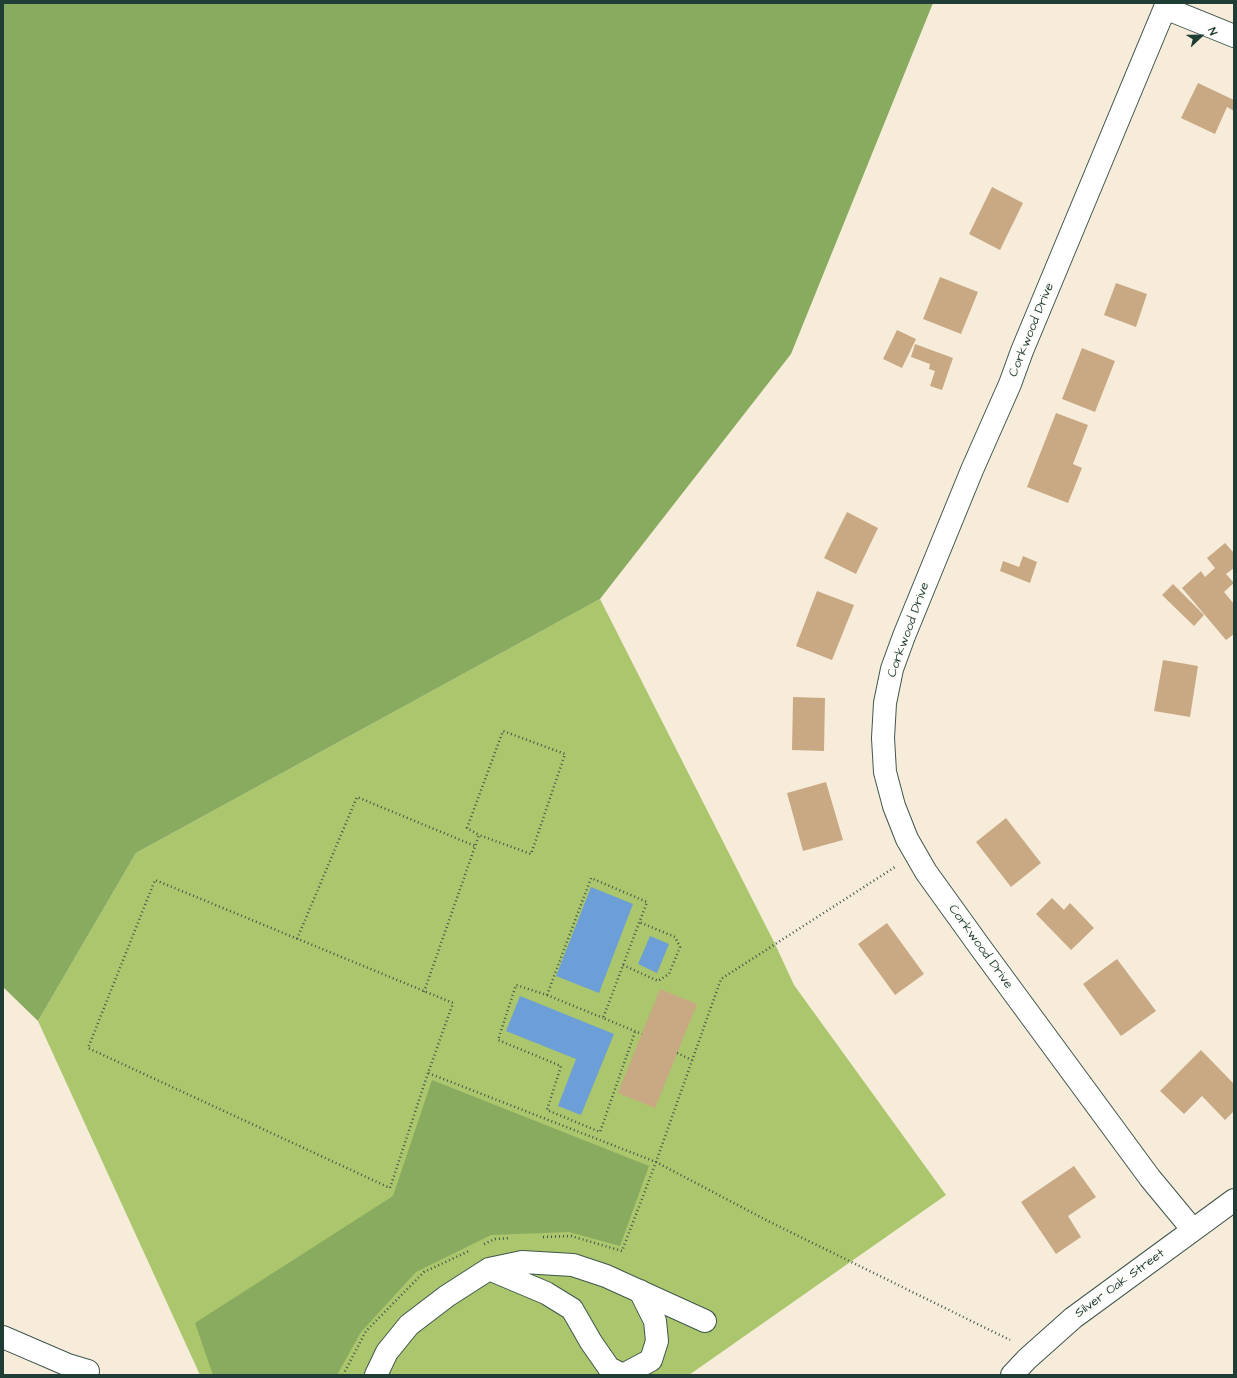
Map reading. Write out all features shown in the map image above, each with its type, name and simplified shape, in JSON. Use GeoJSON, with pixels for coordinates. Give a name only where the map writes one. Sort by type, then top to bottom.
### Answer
{"type":"FeatureCollection","features":[{"type":"Feature","properties":{"kind":"street"},"geometry":{"type":"LineString","coordinates":[[1166,5],[1234,36]]}},
{"type":"Feature","properties":{"kind":"street","name":"Corkwood Drive"},"geometry":{"type":"LineString","coordinates":[[1166,5],[1025,344],[1010,384],[942,542],[892,669],[885,703],[882,738],[885,772],[894,806],[907,839],[926,872],[1150,1178],[1193,1230]]}},
{"type":"Feature","properties":{"kind":"street","name":"Silver Oak Street"},"geometry":{"type":"LineString","coordinates":[[1012,1375],[1027,1359],[1073,1318],[1234,1200]]}},
{"type":"Feature","properties":{"kind":"street"},"geometry":{"type":"LineString","coordinates":[[376,1375],[387,1352],[409,1325],[447,1296],[489,1269],[522,1262],[573,1265],[606,1276],[705,1321]]}},
{"type":"Feature","properties":{"kind":"street"},"geometry":{"type":"LineString","coordinates":[[489,1269],[546,1293],[572,1309],[591,1342],[609,1368],[623,1375],[652,1360],[657,1342],[654,1320],[640,1291]]}},
{"type":"Feature","properties":{"kind":"street"},"geometry":{"type":"LineString","coordinates":[[3,1337],[68,1365],[88,1371]]}},
{"type":"Feature","properties":{"kind":"path"},"geometry":{"type":"LineString","coordinates":[[504,731],[565,754],[531,854],[479,835],[467,828],[504,731]]}},
{"type":"Feature","properties":{"kind":"path"},"geometry":{"type":"LineString","coordinates":[[297,939],[357,797],[475,846]]}},
{"type":"Feature","properties":{"kind":"path"},"geometry":{"type":"LineString","coordinates":[[424,992],[479,835]]}},
{"type":"Feature","properties":{"kind":"path"},"geometry":{"type":"LineString","coordinates":[[656,1162],[721,979],[916,854]]}},
{"type":"Feature","properties":{"kind":"path"},"geometry":{"type":"LineString","coordinates":[[547,995],[591,878],[647,902],[603,1018]]}},
{"type":"Feature","properties":{"kind":"path"},"geometry":{"type":"LineString","coordinates":[[155,880],[424,992],[453,1003],[390,1188],[88,1048],[155,880]]}},
{"type":"Feature","properties":{"kind":"path"},"geometry":{"type":"LineString","coordinates":[[623,965],[658,981],[669,974],[680,947],[675,937],[639,922]]}},
{"type":"Feature","properties":{"kind":"path"},"geometry":{"type":"LineString","coordinates":[[635,1032],[600,1132],[547,1110],[561,1066],[498,1040],[516,984],[547,995],[642,1034]]}},
{"type":"Feature","properties":{"kind":"path"},"geometry":{"type":"LineString","coordinates":[[677,1053],[692,1060]]}},
{"type":"Feature","properties":{"kind":"path"},"geometry":{"type":"LineString","coordinates":[[428,1073],[656,1162],[768,1221],[1010,1340]]}},
{"type":"Feature","properties":{"kind":"green space"},"geometry":{"type":"Polygon","coordinates":[[[3,3],[933,3],[791,354],[600,599],[136,853],[38,1021],[3,987],[3,3]]]}},
{"type":"Feature","properties":{"kind":"green space"},"geometry":{"type":"Polygon","coordinates":[[[600,599],[775,944],[794,985],[946,1195],[689,1375],[200,1375],[38,1021],[136,853],[600,599]]]}},
{"type":"Feature","properties":{"kind":"green space"},"geometry":{"type":"Polygon","coordinates":[[[432,1080],[649,1166],[620,1246],[569,1232],[491,1235],[416,1272],[361,1332],[337,1375],[213,1375],[195,1323],[393,1196],[432,1080]]]}},
{"type":"Feature","properties":{"kind":"water"},"geometry":{"type":"Polygon","coordinates":[[[591,887],[633,904],[599,993],[556,976],[591,887]]]}},
{"type":"Feature","properties":{"kind":"water"},"geometry":{"type":"Polygon","coordinates":[[[650,936],[669,944],[657,973],[638,964],[650,936]]]}},
{"type":"Feature","properties":{"kind":"water"},"geometry":{"type":"Polygon","coordinates":[[[520,996],[614,1034],[581,1115],[558,1106],[576,1059],[506,1031],[520,996]]]}},
{"type":"Feature","properties":{"kind":"building"},"geometry":{"type":"Polygon","coordinates":[[[1198,83],[1234,100],[1234,111],[1227,107],[1215,134],[1181,118],[1198,83]]]}},
{"type":"Feature","properties":{"kind":"building"},"geometry":{"type":"Polygon","coordinates":[[[992,187],[1023,203],[1000,250],[969,234],[992,187]]]}},
{"type":"Feature","properties":{"kind":"building"},"geometry":{"type":"Polygon","coordinates":[[[940,277],[978,292],[961,334],[923,319],[940,277]]]}},
{"type":"Feature","properties":{"kind":"building"},"geometry":{"type":"Polygon","coordinates":[[[1116,283],[1147,294],[1136,327],[1104,315],[1116,283]]]}},
{"type":"Feature","properties":{"kind":"building"},"geometry":{"type":"Polygon","coordinates":[[[897,330],[916,339],[902,368],[883,359],[897,330]]]}},
{"type":"Feature","properties":{"kind":"building"},"geometry":{"type":"Polygon","coordinates":[[[915,344],[953,358],[942,390],[930,386],[935,371],[929,369],[930,364],[911,357],[915,344]]]}},
{"type":"Feature","properties":{"kind":"building"},"geometry":{"type":"Polygon","coordinates":[[[1082,348],[1115,361],[1095,412],[1062,399],[1082,348]]]}},
{"type":"Feature","properties":{"kind":"building"},"geometry":{"type":"Polygon","coordinates":[[[1056,413],[1088,425],[1073,464],[1082,468],[1068,503],[1027,487],[1056,413]]]}},
{"type":"Feature","properties":{"kind":"building"},"geometry":{"type":"Polygon","coordinates":[[[847,512],[878,528],[856,574],[824,558],[847,512]]]}},
{"type":"Feature","properties":{"kind":"building"},"geometry":{"type":"Polygon","coordinates":[[[1225,543],[1234,553],[1234,568],[1226,574],[1234,583],[1224,592],[1234,604],[1234,634],[1226,640],[1182,588],[1201,571],[1205,577],[1215,568],[1207,558],[1225,543]]]}},
{"type":"Feature","properties":{"kind":"building"},"geometry":{"type":"Polygon","coordinates":[[[1023,556],[1037,562],[1030,583],[1000,571],[1003,561],[1019,567],[1023,556]]]}},
{"type":"Feature","properties":{"kind":"building"},"geometry":{"type":"Polygon","coordinates":[[[1173,584],[1204,615],[1194,626],[1162,595],[1173,584]]]}},
{"type":"Feature","properties":{"kind":"building"},"geometry":{"type":"Polygon","coordinates":[[[817,591],[854,605],[832,660],[796,646],[817,591]]]}},
{"type":"Feature","properties":{"kind":"building"},"geometry":{"type":"Polygon","coordinates":[[[1163,660],[1198,666],[1190,717],[1154,711],[1163,660]]]}},
{"type":"Feature","properties":{"kind":"building"},"geometry":{"type":"Polygon","coordinates":[[[793,697],[825,698],[824,751],[792,750],[793,697]]]}},
{"type":"Feature","properties":{"kind":"building"},"geometry":{"type":"Polygon","coordinates":[[[826,782],[843,840],[803,851],[787,793],[826,782]]]}},
{"type":"Feature","properties":{"kind":"building"},"geometry":{"type":"Polygon","coordinates":[[[1006,818],[1041,863],[1011,887],[976,842],[1006,818]]]}},
{"type":"Feature","properties":{"kind":"building"},"geometry":{"type":"Polygon","coordinates":[[[1052,898],[1064,910],[1070,903],[1094,928],[1071,950],[1036,914],[1052,898]]]}},
{"type":"Feature","properties":{"kind":"building"},"geometry":{"type":"Polygon","coordinates":[[[887,923],[924,974],[895,995],[858,944],[887,923]]]}},
{"type":"Feature","properties":{"kind":"building"},"geometry":{"type":"Polygon","coordinates":[[[1117,959],[1156,1011],[1121,1036],[1083,984],[1117,959]]]}},
{"type":"Feature","properties":{"kind":"building"},"geometry":{"type":"Polygon","coordinates":[[[660,989],[697,1004],[655,1108],[618,1093],[660,989]]]}},
{"type":"Feature","properties":{"kind":"building"},"geometry":{"type":"Polygon","coordinates":[[[1201,1050],[1234,1084],[1234,1111],[1225,1120],[1202,1096],[1184,1114],[1160,1091],[1201,1050]]]}},
{"type":"Feature","properties":{"kind":"building"},"geometry":{"type":"Polygon","coordinates":[[[1074,1166],[1096,1197],[1068,1216],[1081,1237],[1056,1254],[1021,1202],[1074,1166]]]}}]}
